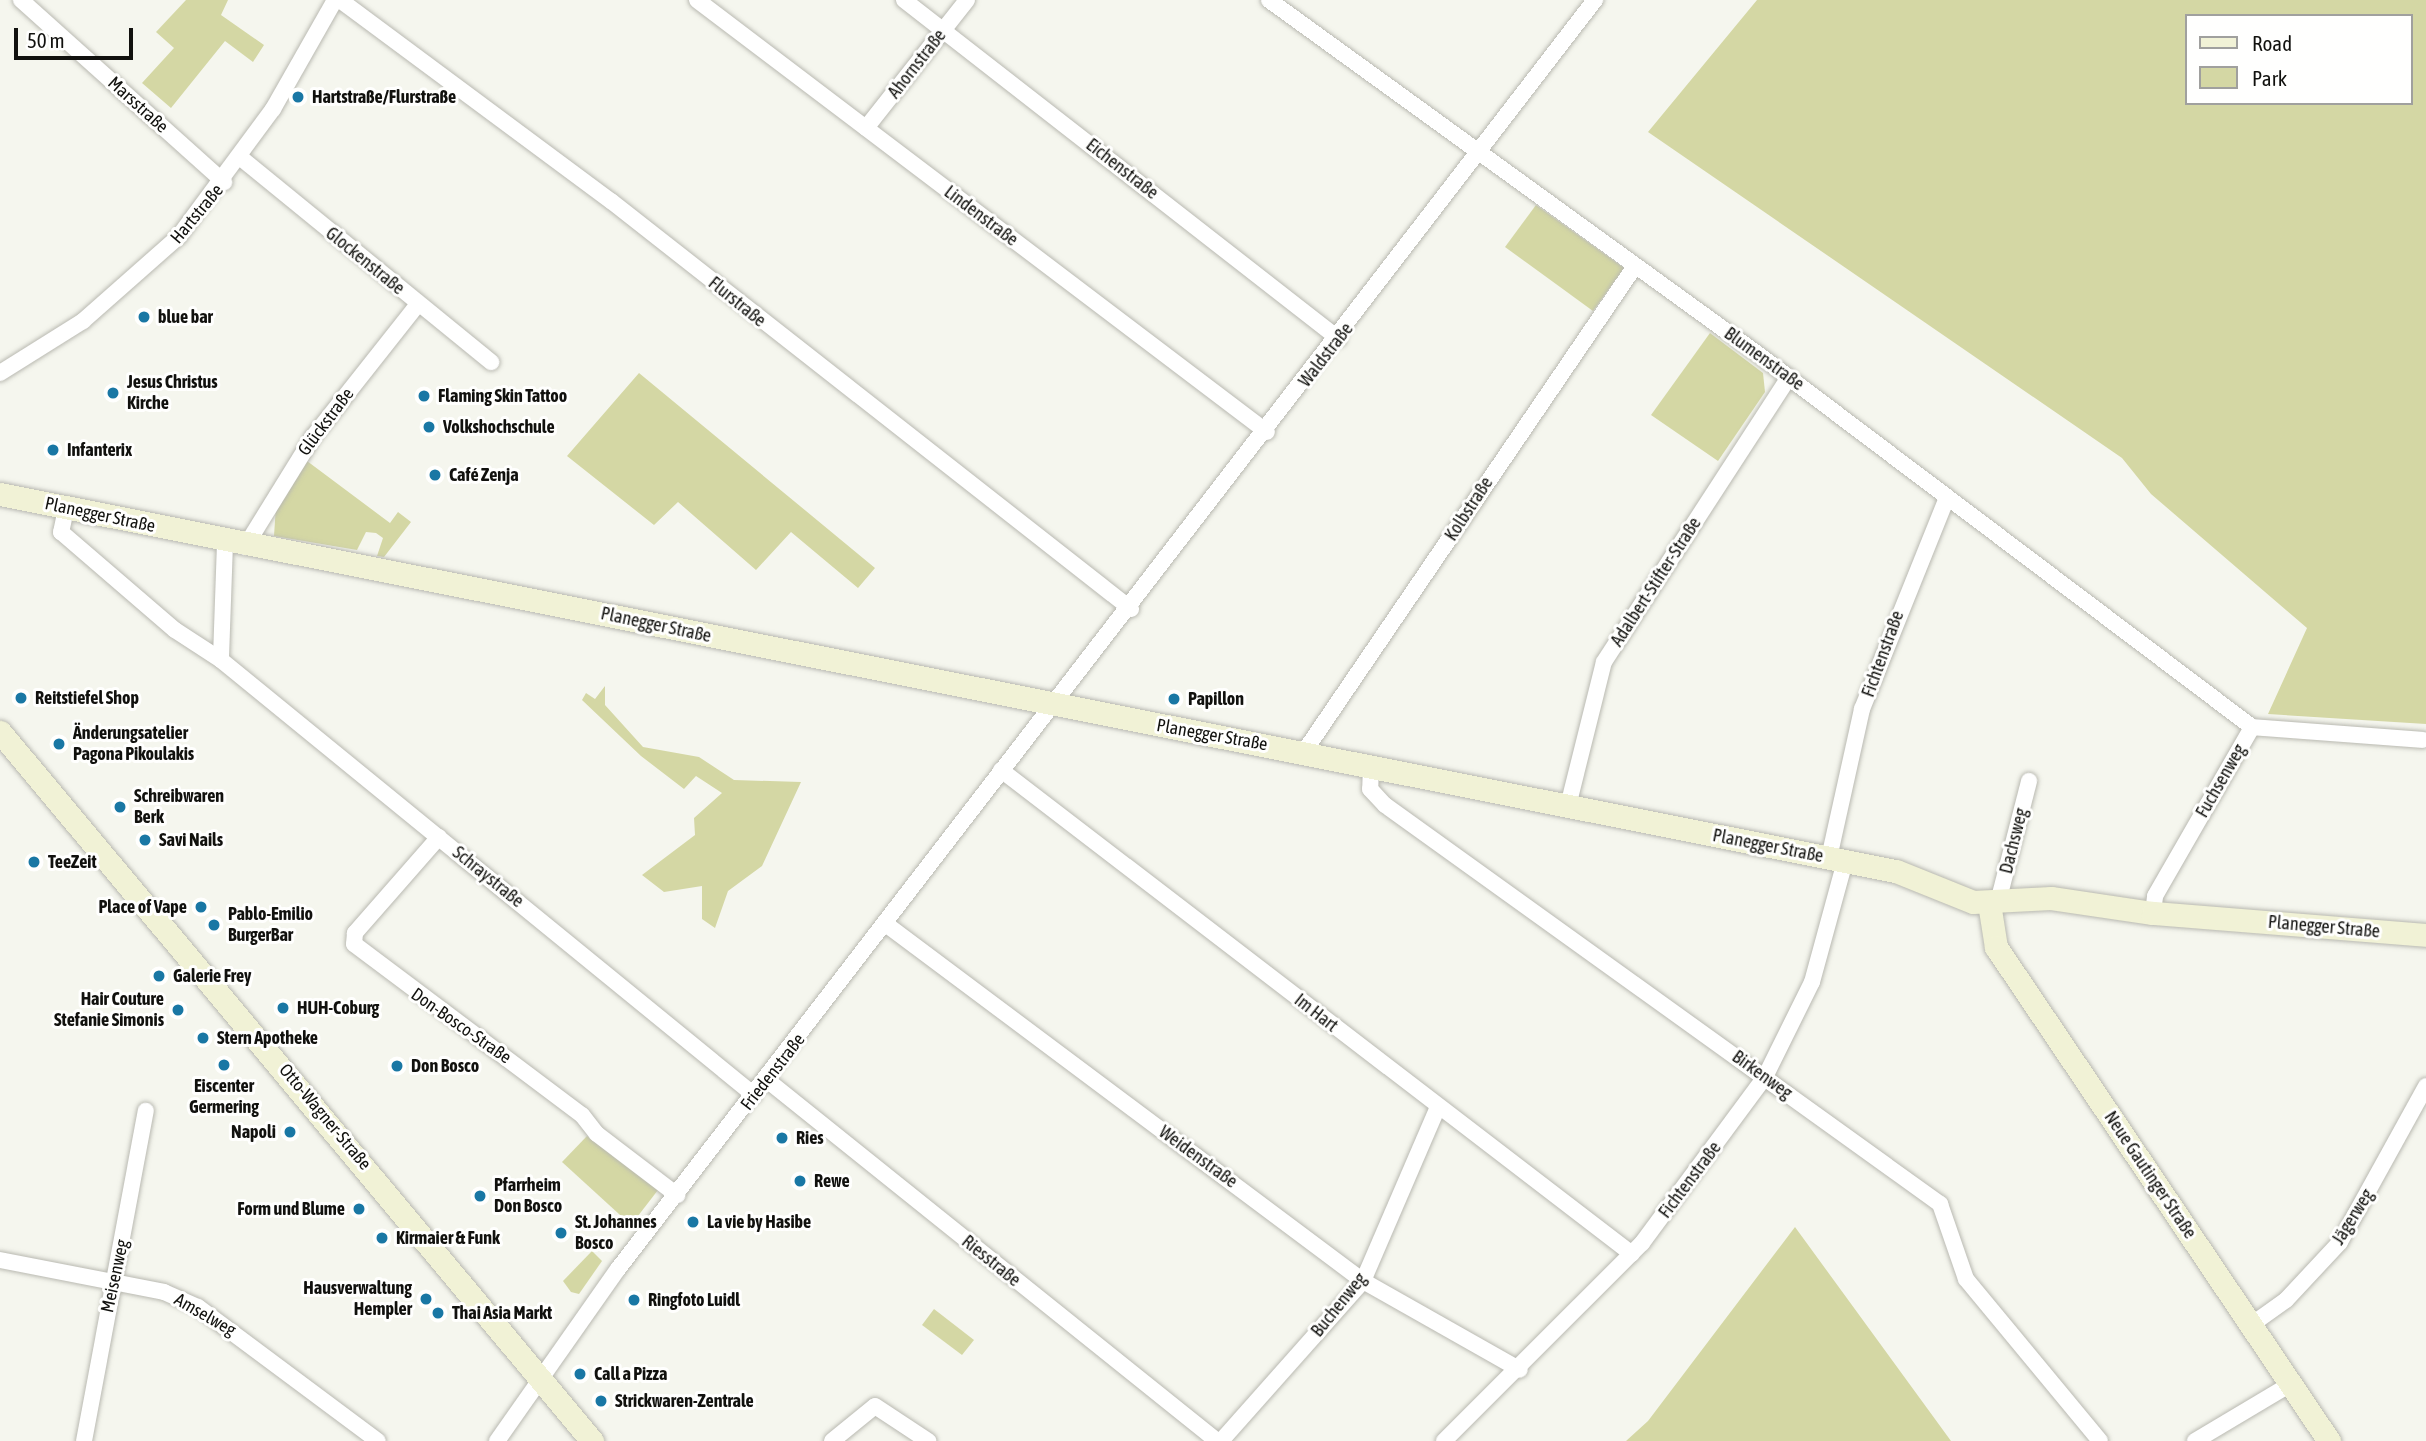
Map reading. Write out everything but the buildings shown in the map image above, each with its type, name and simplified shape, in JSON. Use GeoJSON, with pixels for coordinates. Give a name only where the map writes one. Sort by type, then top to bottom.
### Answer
{"type":"FeatureCollection","features":[{"type":"Feature","properties":{"kind":"street","name":"Marsstraße"},"geometry":{"type":"LineString","coordinates":[[21,0],[224,182]]}},
{"type":"Feature","properties":{"kind":"street","name":"Flurstraße"},"geometry":{"type":"LineString","coordinates":[[316,0],[335,3],[611,201],[1131,609]]}},
{"type":"Feature","properties":{"kind":"street","name":"Lindenstraße"},"geometry":{"type":"LineString","coordinates":[[696,0],[1267,432]]}},
{"type":"Feature","properties":{"kind":"street","name":"Eichenstraße"},"geometry":{"type":"LineString","coordinates":[[904,0],[1339,339]]}},
{"type":"Feature","properties":{"kind":"street","name":"Ahornstraße"},"geometry":{"type":"LineString","coordinates":[[866,128],[967,0]]}},
{"type":"Feature","properties":{"kind":"street","name":"Blumenstraße"},"geometry":{"type":"LineString","coordinates":[[1269,0],[1789,377],[2252,727]]}},
{"type":"Feature","properties":{"kind":"street","name":"Waldstraße"},"geometry":{"type":"LineString","coordinates":[[1054,706],[1481,155],[1595,0]]}},
{"type":"Feature","properties":{"kind":"street","name":"Hartstraße"},"geometry":{"type":"LineString","coordinates":[[0,373],[130,284],[224,182],[335,3]]}},
{"type":"Feature","properties":{"kind":"street","name":"Glockenstraße"},"geometry":{"type":"LineString","coordinates":[[240,158],[491,362]]}},
{"type":"Feature","properties":{"kind":"street","name":"Kolbstraße"},"geometry":{"type":"LineString","coordinates":[[1304,752],[1635,266]]}},
{"type":"Feature","properties":{"kind":"street","name":"Glückstraße"},"geometry":{"type":"LineString","coordinates":[[235,545],[313,437],[418,304]]}},
{"type":"Feature","properties":{"kind":"street","name":"Adalbert-Stifter-Straße"},"geometry":{"type":"LineString","coordinates":[[1568,806],[1604,662],[1789,377]]}},
{"type":"Feature","properties":{"kind":"street","name":"Planegger Straße"},"geometry":{"type":"LineString","coordinates":[[0,494],[235,545],[1054,706],[1304,752],[1837,859],[1994,902],[2051,898],[2153,913],[2426,935]]}},
{"type":"Feature","properties":{"kind":"street","name":"Fichtenstraße"},"geometry":{"type":"LineString","coordinates":[[1444,1441],[1520,1370],[1632,1254],[1765,1077],[1812,982],[1866,699],[1947,498]]}},
{"type":"Feature","properties":{"kind":"street","name":"Schraystraße"},"geometry":{"type":"LineString","coordinates":[[66,509],[61,532],[754,1095]]}},
{"type":"Feature","properties":{"kind":"street"},"geometry":{"type":"LineString","coordinates":[[215,657],[235,545]]}},
{"type":"Feature","properties":{"kind":"street","name":"Friedenstraße"},"geometry":{"type":"LineString","coordinates":[[497,1441],[677,1195],[887,925],[1002,770],[1054,706]]}},
{"type":"Feature","properties":{"kind":"street","name":"Fuchsenweg"},"geometry":{"type":"LineString","coordinates":[[2153,913],[2155,896],[2252,727],[2423,740]]}},
{"type":"Feature","properties":{"kind":"street","name":"Otto-Wagner-Straße"},"geometry":{"type":"LineString","coordinates":[[0,732],[543,1378],[592,1441]]}},
{"type":"Feature","properties":{"kind":"street","name":"Birkenweg"},"geometry":{"type":"LineString","coordinates":[[1371,766],[1370,789],[1385,805],[1945,1208],[1966,1279],[2100,1441]]}},
{"type":"Feature","properties":{"kind":"street","name":"Im Hart"},"geometry":{"type":"LineString","coordinates":[[1002,770],[1632,1254]]}},
{"type":"Feature","properties":{"kind":"street","name":"Dachsweg"},"geometry":{"type":"LineString","coordinates":[[1994,902],[2029,781]]}},
{"type":"Feature","properties":{"kind":"street","name":"Don-Bosco-Straße"},"geometry":{"type":"LineString","coordinates":[[439,837],[355,933],[354,944],[572,1107],[597,1134],[677,1195]]}},
{"type":"Feature","properties":{"kind":"street","name":"Neue Gautinger Straße"},"geometry":{"type":"LineString","coordinates":[[1994,902],[1996,947],[2329,1441]]}},
{"type":"Feature","properties":{"kind":"street","name":"Weidenstraße"},"geometry":{"type":"LineString","coordinates":[[887,925],[1363,1281],[1520,1370]]}},
{"type":"Feature","properties":{"kind":"street","name":"Riesstraße"},"geometry":{"type":"LineString","coordinates":[[766,1080],[1219,1441]]}},
{"type":"Feature","properties":{"kind":"street","name":"Jägerweg"},"geometry":{"type":"LineString","coordinates":[[2251,1325],[2286,1300],[2340,1242],[2426,1086]]}},
{"type":"Feature","properties":{"kind":"street","name":"Buchenweg"},"geometry":{"type":"LineString","coordinates":[[1219,1441],[1363,1281],[1438,1107]]}},
{"type":"Feature","properties":{"kind":"street","name":"Meisenweg"},"geometry":{"type":"LineString","coordinates":[[84,1441],[146,1111]]}},
{"type":"Feature","properties":{"kind":"street","name":"Amselweg"},"geometry":{"type":"LineString","coordinates":[[0,1260],[164,1292],[212,1315],[378,1441]]}},
{"type":"Feature","properties":{"kind":"street"},"geometry":{"type":"LineString","coordinates":[[2195,1441],[2289,1385]]}},
{"type":"Feature","properties":{"kind":"street"},"geometry":{"type":"LineString","coordinates":[[832,1441],[875,1406],[928,1441]]}},
{"type":"Feature","properties":{"kind":"green space"},"geometry":{"type":"Polygon","coordinates":[[[186,0],[228,0],[221,15],[264,45],[253,62],[225,41],[171,108],[142,83],[174,48],[156,32],[186,0]]]}},
{"type":"Feature","properties":{"kind":"green space"},"geometry":{"type":"Polygon","coordinates":[[[1757,0],[2426,0],[2426,724],[2268,714],[2307,628],[2151,494],[2122,458],[1648,132],[1757,0]]]}},
{"type":"Feature","properties":{"kind":"green space"},"geometry":{"type":"Polygon","coordinates":[[[1536,205],[1624,268],[1593,311],[1505,247],[1536,205]]]}},
{"type":"Feature","properties":{"kind":"green space"},"geometry":{"type":"Polygon","coordinates":[[[1710,333],[1763,373],[1765,392],[1718,461],[1651,415],[1710,333]]]}},
{"type":"Feature","properties":{"kind":"green space"},"geometry":{"type":"Polygon","coordinates":[[[639,373],[875,568],[858,588],[791,532],[756,570],[678,502],[654,525],[567,456],[639,373]]]}},
{"type":"Feature","properties":{"kind":"green space"},"geometry":{"type":"Polygon","coordinates":[[[307,461],[390,523],[398,512],[411,522],[384,557],[377,556],[383,538],[376,533],[366,532],[357,550],[274,536],[276,506],[307,461]]]}},
{"type":"Feature","properties":{"kind":"green space"},"geometry":{"type":"Polygon","coordinates":[[[605,686],[605,705],[643,747],[699,757],[734,780],[801,782],[762,866],[728,891],[715,928],[702,919],[702,886],[664,892],[642,875],[695,835],[694,818],[722,793],[696,776],[684,789],[641,756],[582,700],[586,693],[595,699],[605,686]]]}},
{"type":"Feature","properties":{"kind":"green space"},"geometry":{"type":"Polygon","coordinates":[[[587,1136],[658,1190],[631,1225],[562,1162],[587,1136]]]}},
{"type":"Feature","properties":{"kind":"green space"},"geometry":{"type":"Polygon","coordinates":[[[1795,1227],[1951,1441],[1626,1441],[1648,1421],[1795,1227]]]}},
{"type":"Feature","properties":{"kind":"green space"},"geometry":{"type":"Polygon","coordinates":[[[592,1251],[602,1261],[579,1294],[571,1292],[563,1281],[592,1251]]]}},
{"type":"Feature","properties":{"kind":"green space"},"geometry":{"type":"Polygon","coordinates":[[[934,1309],[974,1340],[962,1355],[922,1325],[934,1309]]]}},
{"type":"Feature","properties":{"kind":"place","name":"Hartstraße/Flurstraße"},"geometry":{"type":"Point","coordinates":[298,97]}},
{"type":"Feature","properties":{"kind":"place","name":"blue bar"},"geometry":{"type":"Point","coordinates":[144,317]}},
{"type":"Feature","properties":{"kind":"place","name":"Jesus Christus Kirche"},"geometry":{"type":"Point","coordinates":[113,393]}},
{"type":"Feature","properties":{"kind":"place","name":"Flaming Skin Tattoo"},"geometry":{"type":"Point","coordinates":[424,396]}},
{"type":"Feature","properties":{"kind":"place","name":"Volkshochschule"},"geometry":{"type":"Point","coordinates":[429,427]}},
{"type":"Feature","properties":{"kind":"place","name":"Infanterix"},"geometry":{"type":"Point","coordinates":[53,450]}},
{"type":"Feature","properties":{"kind":"place","name":"Café Zenja"},"geometry":{"type":"Point","coordinates":[435,475]}},
{"type":"Feature","properties":{"kind":"place","name":"Reitstiefel Shop"},"geometry":{"type":"Point","coordinates":[21,698]}},
{"type":"Feature","properties":{"kind":"place","name":"Papillon"},"geometry":{"type":"Point","coordinates":[1174,699]}},
{"type":"Feature","properties":{"kind":"place","name":"Änderungsatelier Pagona Pikoulakis"},"geometry":{"type":"Point","coordinates":[59,744]}},
{"type":"Feature","properties":{"kind":"place","name":"Schreibwaren Berk"},"geometry":{"type":"Point","coordinates":[120,807]}},
{"type":"Feature","properties":{"kind":"place","name":"Savi Nails"},"geometry":{"type":"Point","coordinates":[145,840]}},
{"type":"Feature","properties":{"kind":"place","name":"TeeZeit"},"geometry":{"type":"Point","coordinates":[34,862]}},
{"type":"Feature","properties":{"kind":"place","name":"Place of Vape"},"geometry":{"type":"Point","coordinates":[201,907]}},
{"type":"Feature","properties":{"kind":"place","name":"Pablo-Emilio BurgerBar"},"geometry":{"type":"Point","coordinates":[214,925]}},
{"type":"Feature","properties":{"kind":"place","name":"Galerie Frey"},"geometry":{"type":"Point","coordinates":[159,976]}},
{"type":"Feature","properties":{"kind":"place","name":"HUH-Coburg"},"geometry":{"type":"Point","coordinates":[283,1008]}},
{"type":"Feature","properties":{"kind":"place","name":"Hair Couture Stefanie Simonis"},"geometry":{"type":"Point","coordinates":[178,1010]}},
{"type":"Feature","properties":{"kind":"place","name":"Stern Apotheke"},"geometry":{"type":"Point","coordinates":[203,1038]}},
{"type":"Feature","properties":{"kind":"place","name":"Eiscenter Germering"},"geometry":{"type":"Point","coordinates":[224,1065]}},
{"type":"Feature","properties":{"kind":"place","name":"Don Bosco"},"geometry":{"type":"Point","coordinates":[397,1066]}},
{"type":"Feature","properties":{"kind":"place","name":"Napoli"},"geometry":{"type":"Point","coordinates":[290,1132]}},
{"type":"Feature","properties":{"kind":"place","name":"Ries"},"geometry":{"type":"Point","coordinates":[782,1138]}},
{"type":"Feature","properties":{"kind":"place","name":"Rewe"},"geometry":{"type":"Point","coordinates":[800,1181]}},
{"type":"Feature","properties":{"kind":"place","name":"Pfarrheim Don Bosco"},"geometry":{"type":"Point","coordinates":[480,1196]}},
{"type":"Feature","properties":{"kind":"place","name":"Form und Blume"},"geometry":{"type":"Point","coordinates":[359,1209]}},
{"type":"Feature","properties":{"kind":"place","name":"La vie by Hasibe"},"geometry":{"type":"Point","coordinates":[693,1222]}},
{"type":"Feature","properties":{"kind":"place","name":"St. Johannes Bosco"},"geometry":{"type":"Point","coordinates":[561,1233]}},
{"type":"Feature","properties":{"kind":"place","name":"Kirmaier & Funk"},"geometry":{"type":"Point","coordinates":[382,1238]}},
{"type":"Feature","properties":{"kind":"place","name":"Hausverwaltung Hempler"},"geometry":{"type":"Point","coordinates":[426,1299]}},
{"type":"Feature","properties":{"kind":"place","name":"Ringfoto Luidl"},"geometry":{"type":"Point","coordinates":[634,1300]}},
{"type":"Feature","properties":{"kind":"place","name":"Thai Asia Markt"},"geometry":{"type":"Point","coordinates":[438,1313]}},
{"type":"Feature","properties":{"kind":"place","name":"Call a Pizza"},"geometry":{"type":"Point","coordinates":[580,1374]}},
{"type":"Feature","properties":{"kind":"place","name":"Strickwaren-Zentrale"},"geometry":{"type":"Point","coordinates":[601,1401]}}]}
